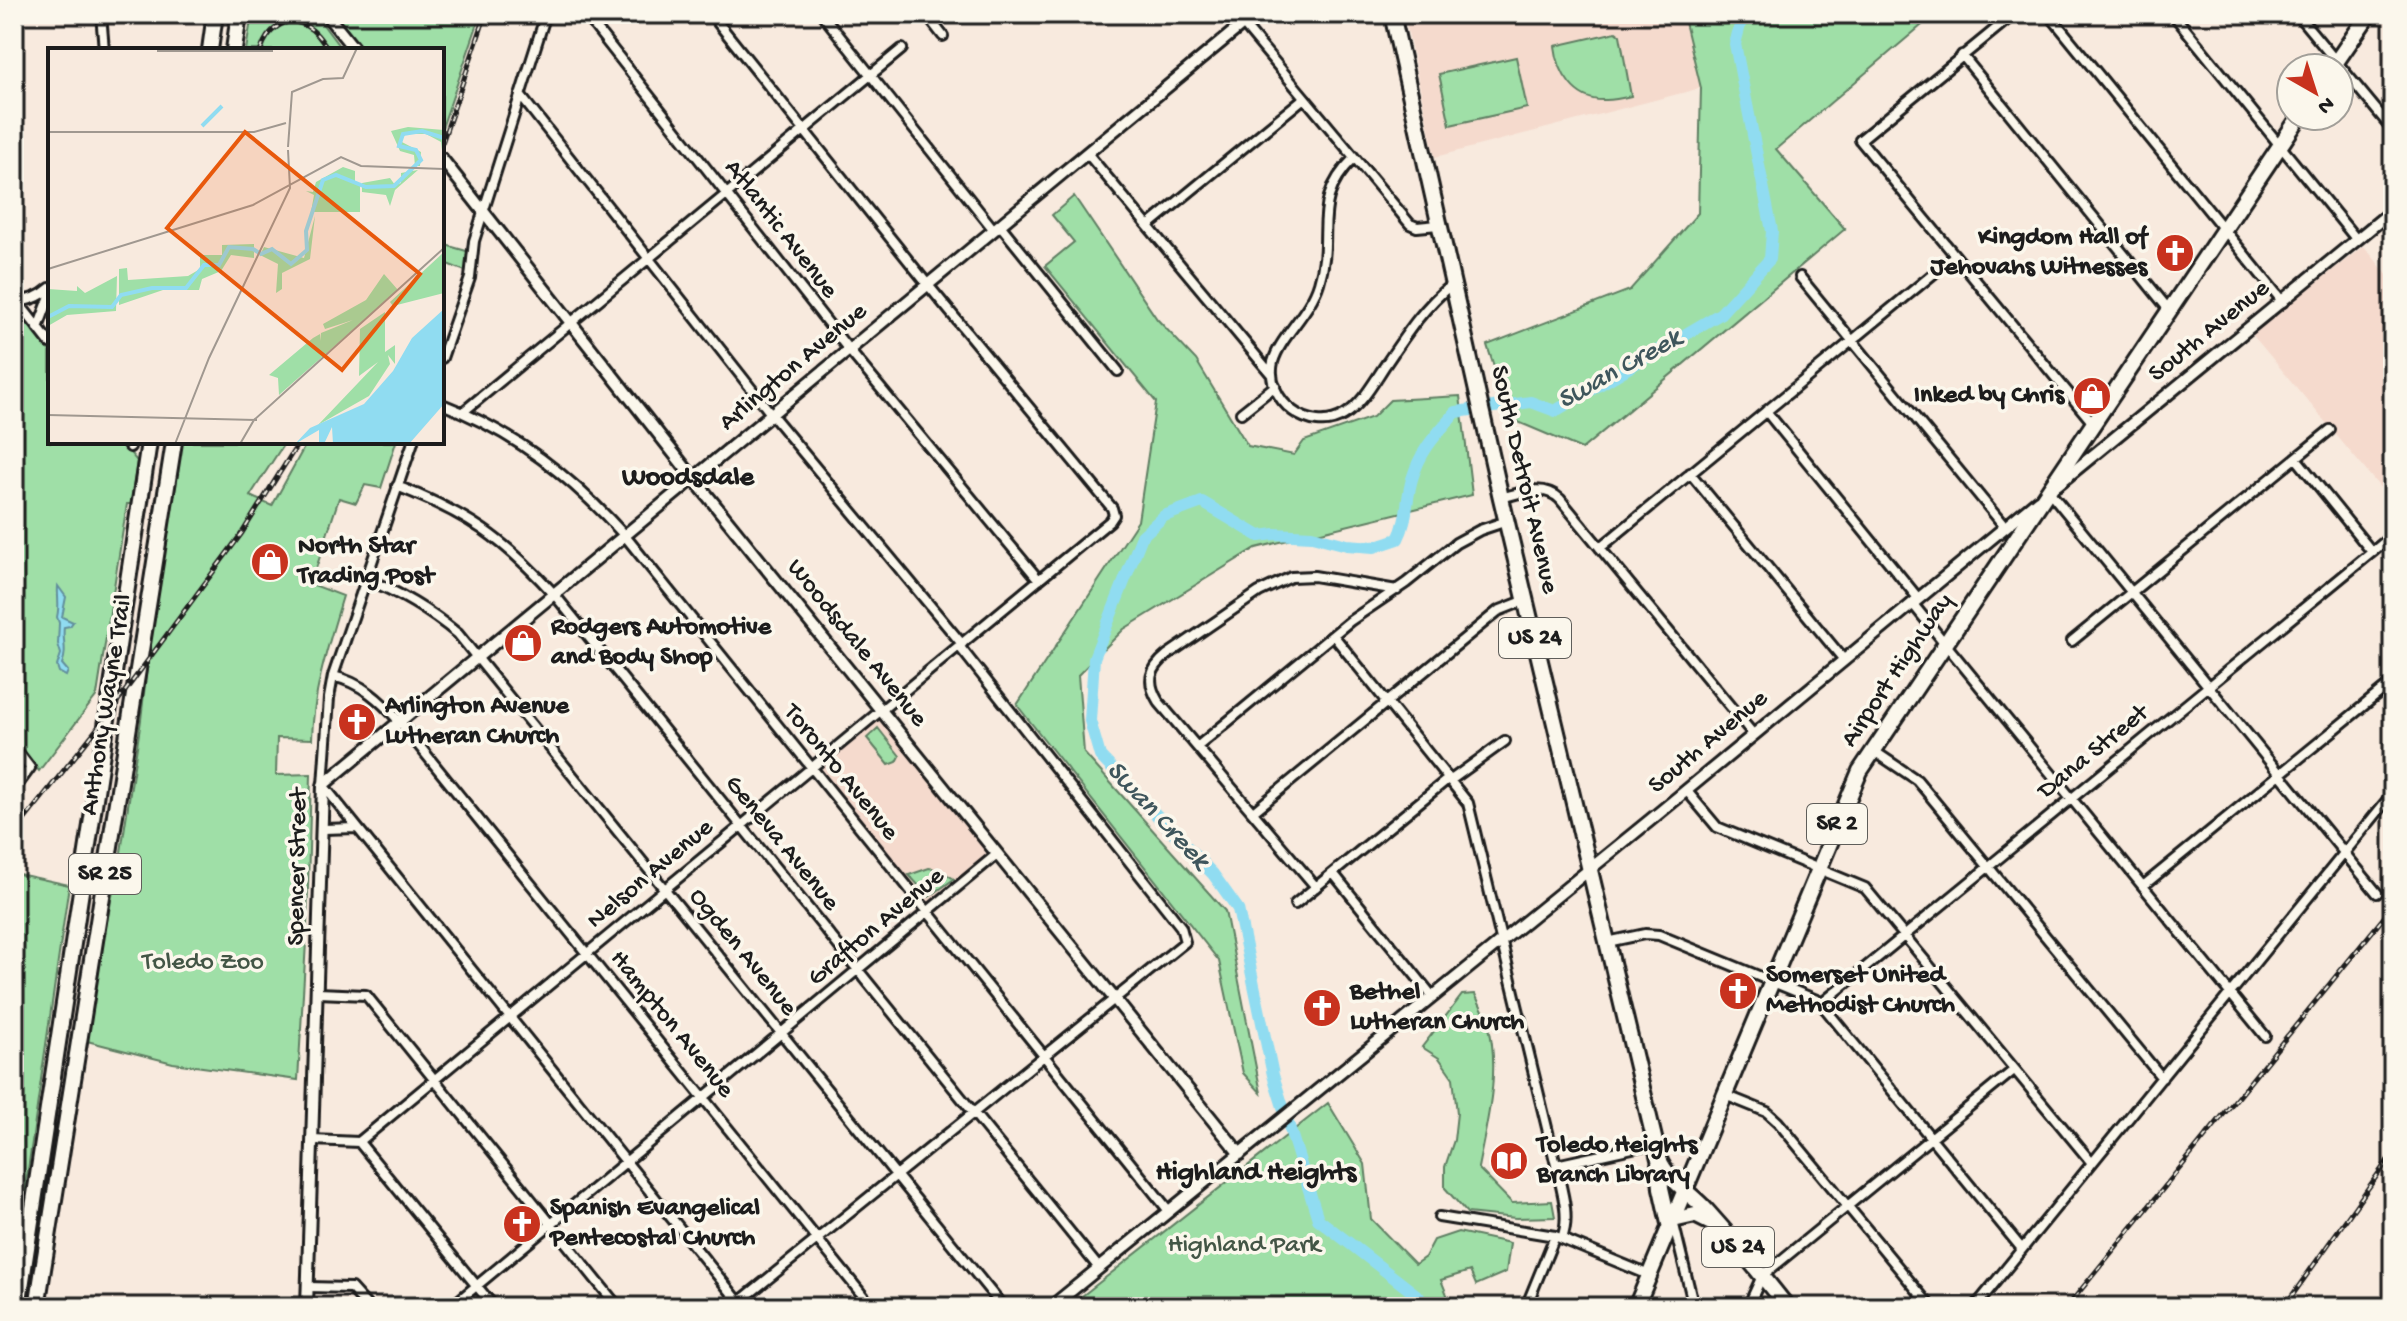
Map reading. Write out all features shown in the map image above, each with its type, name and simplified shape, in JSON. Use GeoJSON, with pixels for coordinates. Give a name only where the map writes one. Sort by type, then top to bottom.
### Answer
{"type":"FeatureCollection","features":[{"type":"Feature","properties":{"kind":"main road"},"geometry":{"type":"LineString","coordinates":[[210,48],[215,14]]}},
{"type":"Feature","properties":{"kind":"main road"},"geometry":{"type":"LineString","coordinates":[[232,14],[234,48]]}},
{"type":"Feature","properties":{"kind":"main road"},"geometry":{"type":"LineString","coordinates":[[234,48],[239,14]]}},
{"type":"Feature","properties":{"kind":"main road","name":"South Detroit Avenue"},"geometry":{"type":"LineString","coordinates":[[1392,14],[1501,498],[1655,1143]]}},
{"type":"Feature","properties":{"kind":"main road"},"geometry":{"type":"LineString","coordinates":[[2343,52],[2369,14]]}},
{"type":"Feature","properties":{"kind":"main road","name":"Airport Highway"},"geometry":{"type":"LineString","coordinates":[[1636,1307],[1855,780],[2289,132]]}},
{"type":"Feature","properties":{"kind":"main road","name":"Anthony Wayne Trail"},"geometry":{"type":"LineString","coordinates":[[18,1307],[149,444]]}},
{"type":"Feature","properties":{"kind":"main road","name":"Anthony Wayne Trail"},"geometry":{"type":"LineString","coordinates":[[37,1307],[174,444]]}},
{"type":"Feature","properties":{"kind":"main road","name":"US 24"},"geometry":{"type":"LineString","coordinates":[[1655,1143],[1668,1175],[1724,1230],[1787,1307]]}},
{"type":"Feature","properties":{"kind":"main road"},"geometry":{"type":"LineString","coordinates":[[1659,1159],[1661,1188],[1672,1224],[1695,1215],[1724,1230]]}},
{"type":"Feature","properties":{"kind":"street"},"geometry":{"type":"LineString","coordinates":[[101,14],[104,48]]}},
{"type":"Feature","properties":{"kind":"street"},"geometry":{"type":"LineString","coordinates":[[326,14],[353,48]]}},
{"type":"Feature","properties":{"kind":"street"},"geometry":{"type":"LineString","coordinates":[[444,352],[470,278],[474,241],[546,14]]}},
{"type":"Feature","properties":{"kind":"street","name":"Atlantic Avenue"},"geometry":{"type":"LineString","coordinates":[[585,14],[849,350],[1039,580]]}},
{"type":"Feature","properties":{"kind":"street"},"geometry":{"type":"LineString","coordinates":[[711,14],[928,285]]}},
{"type":"Feature","properties":{"kind":"street"},"geometry":{"type":"LineString","coordinates":[[822,14],[1118,371]]}},
{"type":"Feature","properties":{"kind":"street"},"geometry":{"type":"LineString","coordinates":[[926,14],[943,36]]}},
{"type":"Feature","properties":{"kind":"street","name":"Arlington Avenue"},"geometry":{"type":"LineString","coordinates":[[323,785],[1255,14]]}},
{"type":"Feature","properties":{"kind":"street"},"geometry":{"type":"LineString","coordinates":[[2014,14],[1860,140],[2093,423]]}},
{"type":"Feature","properties":{"kind":"street"},"geometry":{"type":"LineString","coordinates":[[2049,14],[2283,302]]}},
{"type":"Feature","properties":{"kind":"street"},"geometry":{"type":"LineString","coordinates":[[2173,14],[2357,240]]}},
{"type":"Feature","properties":{"kind":"street"},"geometry":{"type":"LineString","coordinates":[[2297,14],[2325,52]]}},
{"type":"Feature","properties":{"kind":"street"},"geometry":{"type":"LineString","coordinates":[[1243,24],[1410,224],[1417,227],[1438,225]]}},
{"type":"Feature","properties":{"kind":"street"},"geometry":{"type":"LineString","coordinates":[[463,412],[902,49]]}},
{"type":"Feature","properties":{"kind":"street"},"geometry":{"type":"LineString","coordinates":[[1962,55],[2169,310]]}},
{"type":"Feature","properties":{"kind":"street"},"geometry":{"type":"LineString","coordinates":[[2355,88],[2393,130]]}},
{"type":"Feature","properties":{"kind":"street"},"geometry":{"type":"LineString","coordinates":[[323,785],[738,1305],[1185,942],[1181,927],[960,645],[772,415],[520,95]]}},
{"type":"Feature","properties":{"kind":"street"},"geometry":{"type":"LineString","coordinates":[[1148,226],[1304,98]]}},
{"type":"Feature","properties":{"kind":"street"},"geometry":{"type":"LineString","coordinates":[[1087,153],[1274,381],[1286,406],[1304,418],[1324,421],[1344,415],[1370,387],[1430,302],[1452,284]]}},
{"type":"Feature","properties":{"kind":"street"},"geometry":{"type":"LineString","coordinates":[[1241,413],[1274,381],[1275,358],[1317,290],[1326,254],[1326,201],[1338,175],[1354,158]]}},
{"type":"Feature","properties":{"kind":"street","name":"Woodsdale Avenue"},"geometry":{"type":"LineString","coordinates":[[444,162],[694,479],[1240,1154]]}},
{"type":"Feature","properties":{"kind":"street","name":"South Avenue"},"geometry":{"type":"LineString","coordinates":[[1051,1307],[2393,210]]}},
{"type":"Feature","properties":{"kind":"street"},"geometry":{"type":"LineString","coordinates":[[1600,548],[1955,256]]}},
{"type":"Feature","properties":{"kind":"street"},"geometry":{"type":"LineString","coordinates":[[1800,277],[2005,527]]}},
{"type":"Feature","properties":{"kind":"street","name":"Nelson Avenue"},"geometry":{"type":"LineString","coordinates":[[359,1142],[1114,515],[1112,508],[928,285]]}},
{"type":"Feature","properties":{"kind":"street"},"geometry":{"type":"LineString","coordinates":[[15,299],[26,301],[48,290]]}},
{"type":"Feature","properties":{"kind":"street"},"geometry":{"type":"LineString","coordinates":[[15,299],[48,340]]}},
{"type":"Feature","properties":{"kind":"street"},"geometry":{"type":"LineString","coordinates":[[38,328],[48,301]]}},
{"type":"Feature","properties":{"kind":"street","name":"Toronto Avenue"},"geometry":{"type":"LineString","coordinates":[[444,405],[514,440],[551,464],[596,503],[1169,1211]]}},
{"type":"Feature","properties":{"kind":"street"},"geometry":{"type":"LineString","coordinates":[[1766,411],[1915,600],[1945,643],[2265,1036]]}},
{"type":"Feature","properties":{"kind":"street"},"geometry":{"type":"LineString","coordinates":[[2072,641],[2330,430]]}},
{"type":"Feature","properties":{"kind":"street","name":"Spencer Street"},"geometry":{"type":"LineString","coordinates":[[307,1307],[328,709],[333,676],[412,444]]}},
{"type":"Feature","properties":{"kind":"street"},"geometry":{"type":"LineString","coordinates":[[2296,458],[2372,552]]}},
{"type":"Feature","properties":{"kind":"street"},"geometry":{"type":"LineString","coordinates":[[1690,473],[1844,660]]}},
{"type":"Feature","properties":{"kind":"street","name":"Geneva Avenue"},"geometry":{"type":"LineString","coordinates":[[397,486],[434,500],[469,519],[510,548],[554,594],[1099,1268]]}},
{"type":"Feature","properties":{"kind":"street"},"geometry":{"type":"LineString","coordinates":[[1501,498],[1542,489],[1560,499],[1753,734]]}},
{"type":"Feature","properties":{"kind":"street"},"geometry":{"type":"LineString","coordinates":[[2049,491],[2377,893]]}},
{"type":"Feature","properties":{"kind":"street"},"geometry":{"type":"LineString","coordinates":[[1197,747],[1333,635],[1456,543],[1480,530],[1507,521]]}},
{"type":"Feature","properties":{"kind":"street","name":"Dana Street"},"geometry":{"type":"LineString","coordinates":[[1821,1004],[2393,535]]}},
{"type":"Feature","properties":{"kind":"street"},"geometry":{"type":"LineString","coordinates":[[1316,887],[1158,701],[1150,685],[1151,674],[1167,655],[1259,592],[1284,579],[1314,576],[1397,590]]}},
{"type":"Feature","properties":{"kind":"street","name":"Ogden Avenue"},"geometry":{"type":"LineString","coordinates":[[366,579],[402,594],[458,634],[1003,1307]]}},
{"type":"Feature","properties":{"kind":"street"},"geometry":{"type":"LineString","coordinates":[[1253,812],[1498,611],[1526,600]]}},
{"type":"Feature","properties":{"kind":"street"},"geometry":{"type":"LineString","coordinates":[[1333,635],[1466,799],[1470,808],[1566,1216],[1566,1228],[1558,1237],[1526,1307]]}},
{"type":"Feature","properties":{"kind":"street","name":"Hampton Avenue"},"geometry":{"type":"LineString","coordinates":[[333,676],[350,680],[366,689],[400,722],[872,1307]]}},
{"type":"Feature","properties":{"kind":"street"},"geometry":{"type":"LineString","coordinates":[[2143,886],[2389,685]]}},
{"type":"Feature","properties":{"kind":"street"},"geometry":{"type":"LineString","coordinates":[[1295,904],[1450,779],[1505,741]]}},
{"type":"Feature","properties":{"kind":"street"},"geometry":{"type":"LineString","coordinates":[[14,747],[30,768],[14,790]]}},
{"type":"Feature","properties":{"kind":"street"},"geometry":{"type":"LineString","coordinates":[[1874,751],[1917,780],[2162,1078]]}},
{"type":"Feature","properties":{"kind":"street"},"geometry":{"type":"LineString","coordinates":[[1686,790],[1717,827],[1865,888],[2092,1163]]}},
{"type":"Feature","properties":{"kind":"street"},"geometry":{"type":"LineString","coordinates":[[1975,1307],[2393,793]]}},
{"type":"Feature","properties":{"kind":"street"},"geometry":{"type":"LineString","coordinates":[[323,829],[357,828]]}},
{"type":"Feature","properties":{"kind":"street","name":"Grafton Avenue"},"geometry":{"type":"LineString","coordinates":[[451,1307],[997,854]]}},
{"type":"Feature","properties":{"kind":"street"},"geometry":{"type":"LineString","coordinates":[[1333,873],[1433,997]]}},
{"type":"Feature","properties":{"kind":"street"},"geometry":{"type":"LineString","coordinates":[[1607,942],[1655,934],[1821,1004],[2022,1249]]}},
{"type":"Feature","properties":{"kind":"street"},"geometry":{"type":"LineString","coordinates":[[318,993],[366,995],[618,1307]]}},
{"type":"Feature","properties":{"kind":"street"},"geometry":{"type":"LineString","coordinates":[[1748,1307],[1762,1276],[2014,1070]]}},
{"type":"Feature","properties":{"kind":"street"},"geometry":{"type":"LineString","coordinates":[[1725,1095],[1767,1112],[1931,1307]]}},
{"type":"Feature","properties":{"kind":"street"},"geometry":{"type":"LineString","coordinates":[[312,1140],[359,1142],[494,1307]]}},
{"type":"Feature","properties":{"kind":"street"},"geometry":{"type":"LineString","coordinates":[[1556,1165],[1655,1143]]}},
{"type":"Feature","properties":{"kind":"street"},"geometry":{"type":"LineString","coordinates":[[1439,1217],[1558,1237],[1649,1275]]}},
{"type":"Feature","properties":{"kind":"street"},"geometry":{"type":"LineString","coordinates":[[1672,1224],[1694,1307]]}},
{"type":"Feature","properties":{"kind":"street"},"geometry":{"type":"LineString","coordinates":[[308,1287],[351,1288],[368,1307]]}},
{"type":"Feature","properties":{"kind":"shaded area"},"geometry":{"type":"Polygon","coordinates":[[[1404,14],[1683,14],[1701,88],[1435,157],[1404,14]]]}},
{"type":"Feature","properties":{"kind":"shaded area"},"geometry":{"type":"Polygon","coordinates":[[[2364,246],[2393,282],[2393,503],[2251,333],[2364,246]]]}},
{"type":"Feature","properties":{"kind":"shaded area"},"geometry":{"type":"Polygon","coordinates":[[[881,710],[997,854],[927,913],[811,768],[881,710]]]}},
{"type":"Feature","properties":{"kind":"green space"},"geometry":{"type":"Polygon","coordinates":[[[252,14],[315,14],[340,48],[246,48],[252,14]]]}},
{"type":"Feature","properties":{"kind":"green space"},"geometry":{"type":"Polygon","coordinates":[[[326,14],[481,14],[444,122],[444,48],[353,48],[326,14]]]}},
{"type":"Feature","properties":{"kind":"green space"},"geometry":{"type":"Polygon","coordinates":[[[1683,14],[1935,14],[1776,149],[1845,229],[1582,449],[1511,419],[1487,345],[1630,290],[1698,213],[1701,88],[1683,14]]]}},
{"type":"Feature","properties":{"kind":"green space"},"geometry":{"type":"Polygon","coordinates":[[[1616,32],[1620,35],[1631,96],[1606,100],[1585,96],[1564,75],[1555,46],[1616,32]]]}},
{"type":"Feature","properties":{"kind":"green space"},"geometry":{"type":"Polygon","coordinates":[[[1516,57],[1527,108],[1450,125],[1439,74],[1516,57]]]}},
{"type":"Feature","properties":{"kind":"green space"},"geometry":{"type":"Polygon","coordinates":[[[1074,196],[1157,319],[1196,360],[1248,446],[1294,455],[1304,441],[1373,417],[1390,400],[1460,396],[1472,495],[1256,548],[1124,629],[1078,675],[1084,753],[1225,911],[1261,1093],[1243,1073],[1219,961],[1017,705],[1138,521],[1156,402],[1045,266],[1074,242],[1052,215],[1074,196]]]}},
{"type":"Feature","properties":{"kind":"green space"},"geometry":{"type":"Polygon","coordinates":[[[444,245],[470,252],[465,271],[444,263],[444,245]]]}},
{"type":"Feature","properties":{"kind":"green space"},"geometry":{"type":"Polygon","coordinates":[[[14,305],[48,349],[48,444],[123,444],[137,461],[131,504],[127,504],[97,695],[39,771],[14,740],[14,305]]]}},
{"type":"Feature","properties":{"kind":"green space","name":"Toledo Zoo"},"geometry":{"type":"Polygon","coordinates":[[[182,444],[284,444],[250,496],[272,506],[306,444],[395,444],[381,488],[365,485],[356,503],[339,498],[311,584],[343,596],[319,685],[312,739],[277,738],[276,775],[311,774],[307,925],[298,1080],[173,1063],[83,1040],[121,852],[150,640],[182,444]]]}},
{"type":"Feature","properties":{"kind":"green space"},"geometry":{"type":"Polygon","coordinates":[[[878,728],[900,756],[897,762],[889,765],[867,738],[878,728]]]}},
{"type":"Feature","properties":{"kind":"green space"},"geometry":{"type":"Polygon","coordinates":[[[929,868],[940,870],[954,879],[929,897],[909,875],[929,868]]]}},
{"type":"Feature","properties":{"kind":"green space"},"geometry":{"type":"Polygon","coordinates":[[[14,873],[69,885],[14,1267],[14,873]]]}},
{"type":"Feature","properties":{"kind":"green space"},"geometry":{"type":"Polygon","coordinates":[[[1475,994],[1488,1023],[1493,1059],[1489,1114],[1478,1168],[1512,1203],[1552,1201],[1555,1217],[1516,1218],[1467,1213],[1445,1188],[1445,1167],[1454,1140],[1457,1113],[1453,1078],[1439,1058],[1422,1047],[1462,995],[1475,994]]]}},
{"type":"Feature","properties":{"kind":"green space","name":"Highland Park"},"geometry":{"type":"Polygon","coordinates":[[[1328,1103],[1365,1164],[1371,1219],[1415,1264],[1425,1257],[1434,1240],[1458,1232],[1510,1243],[1506,1272],[1476,1285],[1470,1271],[1441,1280],[1452,1307],[1068,1307],[1328,1103]]]}},
{"type":"Feature","properties":{"kind":"water"},"geometry":{"type":"Polygon","coordinates":[[[58,586],[66,597],[62,617],[73,622],[64,627],[65,654],[62,664],[68,671],[66,676],[59,672],[57,666],[61,654],[58,644],[58,586]]]}},
{"type":"Feature","properties":{"kind":"waterway","name":"Swan Creek"},"geometry":{"type":"LineString","coordinates":[[1425,1307],[1419,1297],[1318,1219],[1273,1075],[1238,909],[1213,874],[1100,756],[1090,721],[1094,658],[1142,536],[1164,516],[1202,502],[1259,536],[1312,536],[1347,545],[1374,547],[1398,539],[1404,524],[1412,479],[1420,459],[1456,412],[1531,402],[1555,411],[1720,314],[1770,259],[1772,231],[1735,44],[1743,14]]}},
{"type":"Feature","properties":{"kind":"railway"},"geometry":{"type":"LineString","coordinates":[[444,137],[486,14]]}},
{"type":"Feature","properties":{"kind":"railway"},"geometry":{"type":"LineString","coordinates":[[262,48],[272,31],[291,22],[310,28],[327,48]]}},
{"type":"Feature","properties":{"kind":"railway"},"geometry":{"type":"LineString","coordinates":[[14,833],[103,721],[242,533],[298,444]]}},
{"type":"Feature","properties":{"kind":"railway"},"geometry":{"type":"LineString","coordinates":[[2067,1307],[2393,906]]}},
{"type":"Feature","properties":{"kind":"railway"},"geometry":{"type":"LineString","coordinates":[[2284,1307],[2393,1153]]}},
{"type":"Feature","properties":{"kind":"place","name":"Kingdom Hall of Jehovahs Witnesses"},"geometry":{"type":"Point","coordinates":[2175,253]}},
{"type":"Feature","properties":{"kind":"place","name":"Inked by Chris"},"geometry":{"type":"Point","coordinates":[2092,396]}},
{"type":"Feature","properties":{"kind":"place","name":"North Star Trading Post"},"geometry":{"type":"Point","coordinates":[270,562]}},
{"type":"Feature","properties":{"kind":"place","name":"Rodgers Automotive and Body Shop"},"geometry":{"type":"Point","coordinates":[523,643]}},
{"type":"Feature","properties":{"kind":"place","name":"Arlington Avenue Lutheran Church"},"geometry":{"type":"Point","coordinates":[357,722]}},
{"type":"Feature","properties":{"kind":"place","name":"Somerset United Methodist Church"},"geometry":{"type":"Point","coordinates":[1738,991]}},
{"type":"Feature","properties":{"kind":"place","name":"Bethel Lutheran Church"},"geometry":{"type":"Point","coordinates":[1322,1008]}},
{"type":"Feature","properties":{"kind":"place","name":"Toledo Heights Branch Library"},"geometry":{"type":"Point","coordinates":[1509,1161]}},
{"type":"Feature","properties":{"kind":"place","name":"Spanish Evangelical Pentecostal Church"},"geometry":{"type":"Point","coordinates":[522,1224]}},
{"type":"Feature","properties":{"kind":"district","name":"Woodsdale"},"geometry":{"type":"Point","coordinates":[688,478]}},
{"type":"Feature","properties":{"kind":"district","name":"Highland Heights"},"geometry":{"type":"Point","coordinates":[1256,1173]}}]}
